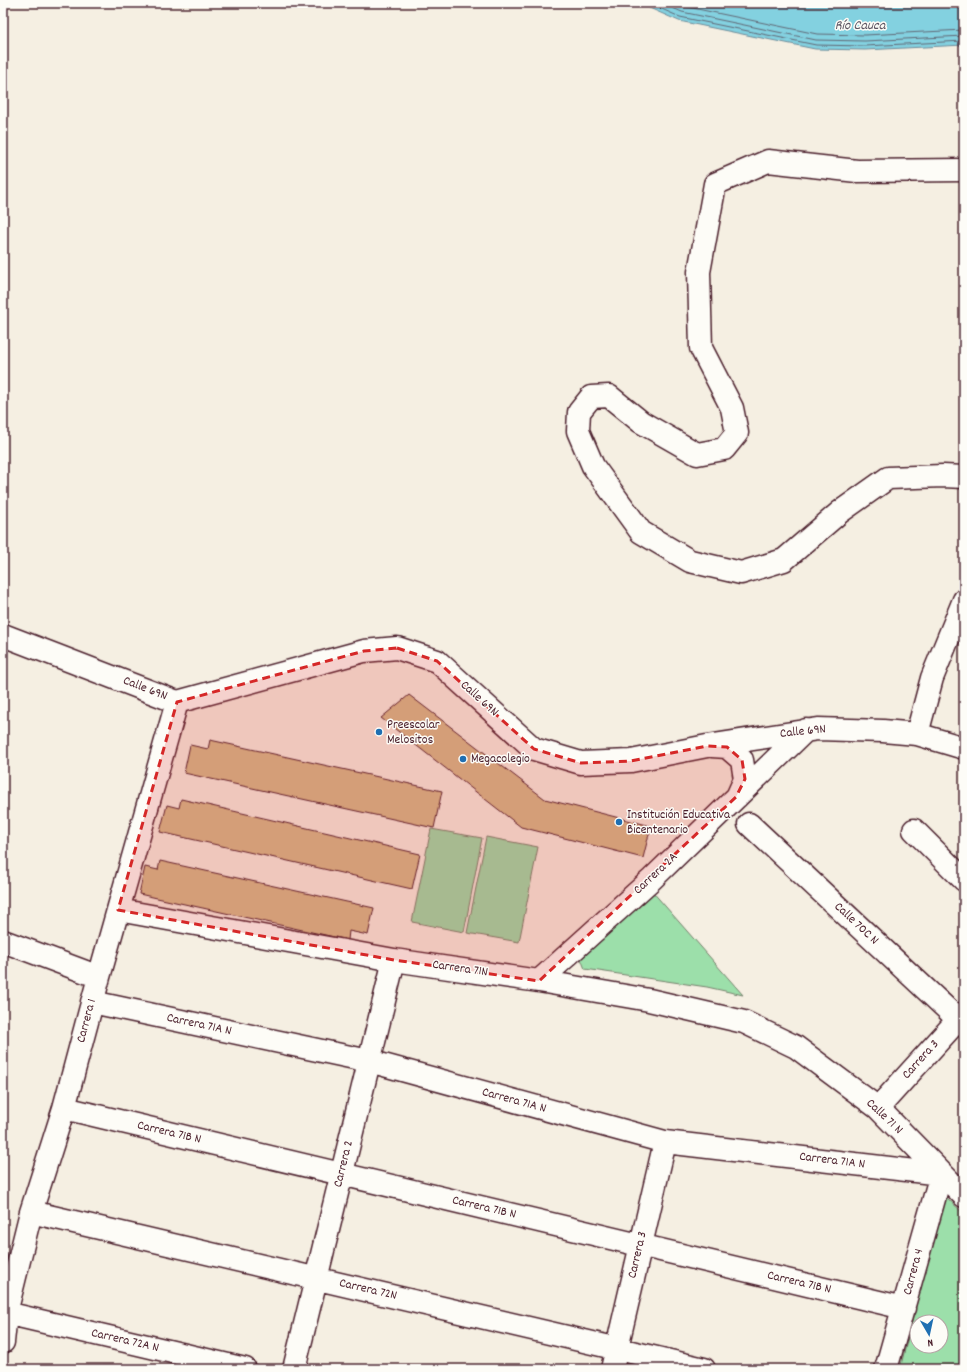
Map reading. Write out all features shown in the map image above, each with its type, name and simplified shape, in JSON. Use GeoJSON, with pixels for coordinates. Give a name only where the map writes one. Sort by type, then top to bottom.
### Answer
{"type":"FeatureCollection","features":[{"type":"Feature","properties":{"kind":"street"},"geometry":{"type":"LineString","coordinates":[[964,170],[857,171],[768,161],[716,184],[699,272],[701,348],[732,408],[737,433],[724,449],[697,454],[641,422],[609,396],[591,397],[579,412],[578,431],[593,466],[641,532],[690,561],[741,573],[784,560],[840,512],[888,478],[943,476],[964,477]]}},
{"type":"Feature","properties":{"kind":"street"},"geometry":{"type":"LineString","coordinates":[[918,734],[932,678],[964,600]]}},
{"type":"Feature","properties":{"kind":"street","name":"Calle 69N"},"geometry":{"type":"LineString","coordinates":[[3,635],[177,702],[364,651],[397,648],[436,661],[534,749],[582,763],[631,761],[707,746],[818,729],[883,731],[918,734],[964,748]]}},
{"type":"Feature","properties":{"kind":"street","name":"Carrera 1"},"geometry":{"type":"LineString","coordinates":[[3,1342],[6,1313],[31,1212],[64,1108],[92,1002],[177,702]]}},
{"type":"Feature","properties":{"kind":"street","name":"Carrera 2A"},"geometry":{"type":"LineString","coordinates":[[539,981],[652,879],[806,730]]}},
{"type":"Feature","properties":{"kind":"street"},"geometry":{"type":"LineString","coordinates":[[707,746],[727,747],[742,760],[745,779],[736,797]]}},
{"type":"Feature","properties":{"kind":"street","name":"Calle 70C N"},"geometry":{"type":"LineString","coordinates":[[749,824],[962,1019]]}},
{"type":"Feature","properties":{"kind":"street"},"geometry":{"type":"LineString","coordinates":[[914,830],[964,880]]}},
{"type":"Feature","properties":{"kind":"street","name":"Carrera 71N"},"geometry":{"type":"LineString","coordinates":[[118,910],[394,960],[539,981],[649,1000],[744,1022],[796,1047]]}},
{"type":"Feature","properties":{"kind":"street"},"geometry":{"type":"LineString","coordinates":[[3,941],[99,977]]}},
{"type":"Feature","properties":{"kind":"street","name":"Carrera 2"},"geometry":{"type":"LineString","coordinates":[[294,1369],[394,960]]}},
{"type":"Feature","properties":{"kind":"street","name":"Carrera 71A N"},"geometry":{"type":"LineString","coordinates":[[92,1002],[369,1061],[665,1142],[940,1174]]}},
{"type":"Feature","properties":{"kind":"street","name":"Carrera 3"},"geometry":{"type":"LineString","coordinates":[[878,1108],[962,1019]]}},
{"type":"Feature","properties":{"kind":"street","name":"Calle 71 N"},"geometry":{"type":"LineString","coordinates":[[796,1047],[878,1108],[940,1174],[964,1196]]}},
{"type":"Feature","properties":{"kind":"street","name":"Carrera 71B N"},"geometry":{"type":"LineString","coordinates":[[64,1108],[904,1308]]}},
{"type":"Feature","properties":{"kind":"street","name":"Carrera 3"},"geometry":{"type":"LineString","coordinates":[[614,1359],[665,1142]]}},
{"type":"Feature","properties":{"kind":"street","name":"Carrera 4"},"geometry":{"type":"LineString","coordinates":[[886,1369],[940,1174]]}},
{"type":"Feature","properties":{"kind":"street","name":"Carrera 72N"},"geometry":{"type":"LineString","coordinates":[[31,1212],[316,1278],[614,1359],[704,1369]]}},
{"type":"Feature","properties":{"kind":"street","name":"Carrera 72A N"},"geometry":{"type":"LineString","coordinates":[[6,1313],[245,1369]]}},
{"type":"Feature","properties":{"kind":"highlighted area"},"geometry":{"type":"Polygon","coordinates":[[[397,648],[437,661],[534,749],[581,763],[631,761],[707,746],[727,747],[742,760],[745,779],[736,797],[539,981],[394,960],[118,910],[177,702],[364,651],[397,648]]]}},
{"type":"Feature","properties":{"kind":"green space"},"geometry":{"type":"Polygon","coordinates":[[[431,829],[482,838],[464,932],[412,922],[431,829]]]}},
{"type":"Feature","properties":{"kind":"green space"},"geometry":{"type":"Polygon","coordinates":[[[486,837],[538,847],[519,942],[467,933],[486,837]]]}},
{"type":"Feature","properties":{"kind":"green space"},"geometry":{"type":"Polygon","coordinates":[[[651,890],[743,995],[707,987],[585,969],[580,956],[651,890]]]}},
{"type":"Feature","properties":{"kind":"green space"},"geometry":{"type":"Polygon","coordinates":[[[944,1195],[964,1214],[964,1369],[900,1369],[909,1333],[909,1354],[949,1354],[949,1314],[914,1314],[944,1195]]]}},
{"type":"Feature","properties":{"kind":"water","name":"Río Cauca"},"geometry":{"type":"Polygon","coordinates":[[[638,3],[964,3],[964,45],[865,50],[815,49],[679,21],[638,3]]]}},
{"type":"Feature","properties":{"kind":"building","name":"Megacolegio"},"geometry":{"type":"Polygon","coordinates":[[[409,695],[545,799],[651,826],[643,858],[521,827],[381,718],[409,695]]]}},
{"type":"Feature","properties":{"kind":"building","name":"Megacolegio"},"geometry":{"type":"Polygon","coordinates":[[[210,740],[442,791],[434,828],[184,773],[190,745],[208,749],[210,740]]]}},
{"type":"Feature","properties":{"kind":"building"},"geometry":{"type":"Polygon","coordinates":[[[181,799],[420,854],[412,889],[160,832],[167,805],[179,808],[181,799]]]}},
{"type":"Feature","properties":{"kind":"building"},"geometry":{"type":"Polygon","coordinates":[[[160,861],[374,908],[368,935],[349,931],[348,940],[139,894],[145,867],[158,870],[160,861]]]}},
{"type":"Feature","properties":{"kind":"place","name":"Preescolar Melositos"},"geometry":{"type":"Point","coordinates":[379,732]}},
{"type":"Feature","properties":{"kind":"place","name":"Megacolegio"},"geometry":{"type":"Point","coordinates":[463,759]}},
{"type":"Feature","properties":{"kind":"place","name":"Institución Educativa Bicentenario"},"geometry":{"type":"Point","coordinates":[619,822]}}]}
